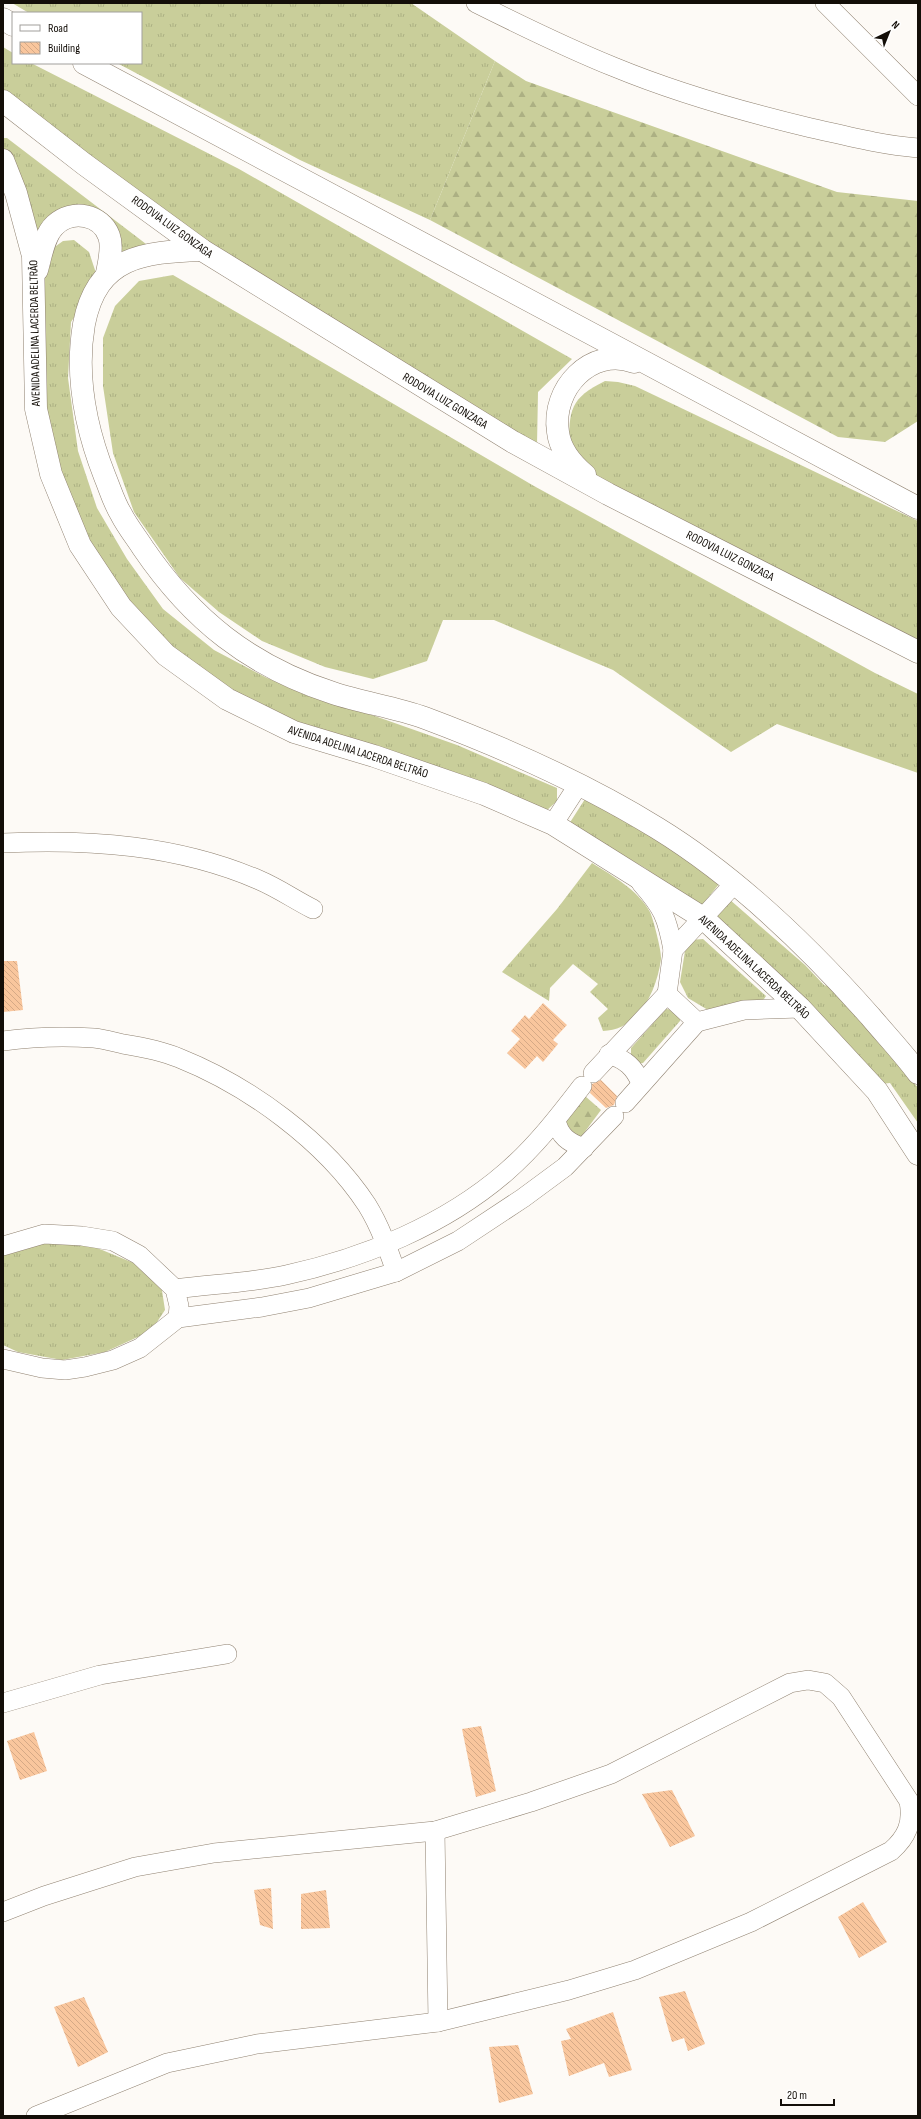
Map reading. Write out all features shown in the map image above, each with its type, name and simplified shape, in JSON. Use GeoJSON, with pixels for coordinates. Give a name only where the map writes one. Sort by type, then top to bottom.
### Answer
{"type":"FeatureCollection","features":[{"type":"Feature","properties":{"kind":"main road"},"geometry":{"type":"LineString","coordinates":[[3,19],[12,24]]}},
{"type":"Feature","properties":{"kind":"main road"},"geometry":{"type":"LineString","coordinates":[[86,64],[674,378],[861,476],[908,497],[918,508]]}},
{"type":"Feature","properties":{"kind":"main road","name":"RODOVIA LUIZ GONZAGA"},"geometry":{"type":"LineString","coordinates":[[3,101],[84,164],[202,250],[486,426],[608,494],[918,652]]}},
{"type":"Feature","properties":{"kind":"main road","name":"AVENIDA ADELINA LACERDA BELTRÃO"},"geometry":{"type":"LineString","coordinates":[[3,160],[26,225],[34,256],[36,409],[51,474],[80,545],[121,607],[166,655],[227,700],[294,732],[374,756],[484,794],[554,824],[703,918],[800,1008],[876,1091],[918,1154]]}},
{"type":"Feature","properties":{"kind":"main road"},"geometry":{"type":"LineString","coordinates":[[35,275],[48,236],[55,225],[69,216],[80,215],[93,218],[101,224],[108,236],[110,248],[108,273]]}},
{"type":"Feature","properties":{"kind":"main road"},"geometry":{"type":"LineString","coordinates":[[202,250],[161,251],[130,260],[108,273],[95,292],[87,312],[83,333],[80,374],[92,442],[120,513],[160,573],[179,595],[216,631],[264,664],[297,680],[335,694],[420,716],[526,758],[579,784],[659,829],[735,883],[791,933],[835,977],[918,1073]]}},
{"type":"Feature","properties":{"kind":"main road"},"geometry":{"type":"LineString","coordinates":[[608,494],[577,468],[564,452],[558,432],[558,412],[563,393],[575,376],[591,364],[611,358],[625,359],[674,378]]}},
{"type":"Feature","properties":{"kind":"street"},"geometry":{"type":"LineString","coordinates":[[476,3],[545,38],[615,68],[675,90],[738,110],[889,146],[918,148]]}},
{"type":"Feature","properties":{"kind":"street"},"geometry":{"type":"LineString","coordinates":[[825,3],[918,96]]}},
{"type":"Feature","properties":{"kind":"street"},"geometry":{"type":"LineString","coordinates":[[554,824],[579,784]]}},
{"type":"Feature","properties":{"kind":"street"},"geometry":{"type":"LineString","coordinates":[[3,844],[54,842],[116,844],[160,850],[208,862],[260,881],[313,910]]}},
{"type":"Feature","properties":{"kind":"street"},"geometry":{"type":"LineString","coordinates":[[175,1289],[284,1276],[337,1262],[386,1243],[427,1224],[465,1202],[506,1172],[556,1120],[587,1079],[609,1054],[667,994],[673,950],[668,924],[662,909],[633,873]]}},
{"type":"Feature","properties":{"kind":"street"},"geometry":{"type":"LineString","coordinates":[[673,950],[735,883]]}},
{"type":"Feature","properties":{"kind":"street"},"geometry":{"type":"LineString","coordinates":[[667,994],[697,1022]]}},
{"type":"Feature","properties":{"kind":"street"},"geometry":{"type":"LineString","coordinates":[[3,1359],[42,1368],[65,1370],[85,1367],[113,1360],[140,1348],[178,1318],[262,1308],[309,1298],[396,1272],[458,1241],[553,1176],[584,1148],[697,1022],[744,1010],[800,1008]]}},
{"type":"Feature","properties":{"kind":"street"},"geometry":{"type":"LineString","coordinates":[[3,1041],[21,1039],[94,1038],[136,1046],[178,1058],[204,1069],[262,1102],[307,1138],[344,1175],[367,1206],[386,1243],[396,1272]]}},
{"type":"Feature","properties":{"kind":"street"},"geometry":{"type":"LineString","coordinates":[[609,1054],[630,1064],[636,1071],[641,1083]]}},
{"type":"Feature","properties":{"kind":"street"},"geometry":{"type":"LineString","coordinates":[[556,1120],[558,1130],[566,1139],[584,1148]]}},
{"type":"Feature","properties":{"kind":"street"},"geometry":{"type":"LineString","coordinates":[[3,1246],[44,1234],[82,1236],[113,1241],[139,1255],[175,1289],[179,1306],[178,1318]]}},
{"type":"Feature","properties":{"kind":"street"},"geometry":{"type":"LineString","coordinates":[[3,1703],[100,1675],[227,1654]]}},
{"type":"Feature","properties":{"kind":"street"},"geometry":{"type":"LineString","coordinates":[[3,1912],[44,1896],[135,1867],[214,1853],[435,1831],[531,1802],[611,1774],[790,1683],[808,1680],[825,1683],[841,1697],[909,1801],[911,1814],[908,1830],[901,1842],[891,1851],[751,1922],[635,1970],[569,1990],[438,2022],[258,2044],[166,2064],[36,2116]]}},
{"type":"Feature","properties":{"kind":"street"},"geometry":{"type":"LineString","coordinates":[[435,1831],[438,2022]]}},
{"type":"Feature","properties":{"kind":"green space"},"geometry":{"type":"Polygon","coordinates":[[[12,3],[411,3],[495,61],[430,220],[300,160],[119,64],[142,64],[142,12],[27,12],[12,3]]]}},
{"type":"Feature","properties":{"kind":"green space"},"geometry":{"type":"Polygon","coordinates":[[[3,47],[12,52],[12,64],[33,64],[239,169],[572,359],[538,392],[537,445],[341,337],[71,145],[3,90],[3,47]]]}},
{"type":"Feature","properties":{"kind":"green space"},"geometry":{"type":"Polygon","coordinates":[[[495,61],[526,81],[837,192],[918,201],[918,421],[885,442],[838,437],[430,220],[495,61]]]}},
{"type":"Feature","properties":{"kind":"green space"},"geometry":{"type":"Polygon","coordinates":[[[3,138],[7,138],[150,247],[114,264],[84,208],[33,256],[3,151],[3,138]]]}},
{"type":"Feature","properties":{"kind":"green space"},"geometry":{"type":"Polygon","coordinates":[[[74,240],[89,252],[96,273],[91,292],[71,322],[68,378],[78,451],[97,508],[127,559],[163,609],[214,650],[267,678],[457,745],[557,788],[557,801],[545,812],[276,717],[170,652],[78,542],[52,465],[35,296],[49,251],[63,241],[74,240]]]}},
{"type":"Feature","properties":{"kind":"green space"},"geometry":{"type":"Polygon","coordinates":[[[173,275],[534,486],[875,673],[918,694],[918,773],[777,724],[731,752],[613,670],[494,620],[443,620],[427,661],[373,679],[325,667],[262,641],[219,612],[180,578],[134,512],[113,453],[103,386],[103,338],[115,306],[139,281],[173,275]]]}},
{"type":"Feature","properties":{"kind":"green space"},"geometry":{"type":"Polygon","coordinates":[[[605,381],[635,386],[918,521],[918,652],[594,477],[569,447],[571,414],[578,400],[585,393],[605,381]]]}},
{"type":"Feature","properties":{"kind":"green space"},"geometry":{"type":"Polygon","coordinates":[[[585,799],[664,844],[719,884],[700,908],[645,868],[569,824],[585,799]]]}},
{"type":"Feature","properties":{"kind":"green space"},"geometry":{"type":"Polygon","coordinates":[[[592,863],[632,890],[645,904],[653,921],[661,955],[659,971],[655,983],[644,1006],[627,1024],[616,1029],[603,1031],[598,1018],[608,1009],[590,992],[598,984],[573,964],[550,988],[549,1001],[502,972],[557,909],[592,863]]]}},
{"type":"Feature","properties":{"kind":"green space"},"geometry":{"type":"Polygon","coordinates":[[[729,899],[805,965],[824,985],[840,991],[918,1088],[918,1123],[890,1083],[881,1084],[712,915],[729,899]]]}},
{"type":"Feature","properties":{"kind":"green space"},"geometry":{"type":"Polygon","coordinates":[[[703,939],[766,996],[760,1005],[708,1010],[688,998],[680,982],[685,951],[691,940],[703,939]]]}},
{"type":"Feature","properties":{"kind":"green space"},"geometry":{"type":"Polygon","coordinates":[[[666,1009],[674,1010],[680,1017],[680,1021],[643,1063],[635,1064],[631,1058],[631,1048],[666,1009]]]}},
{"type":"Feature","properties":{"kind":"green space"},"geometry":{"type":"Polygon","coordinates":[[[585,1096],[601,1110],[581,1137],[575,1136],[564,1126],[565,1121],[585,1096]]]}},
{"type":"Feature","properties":{"kind":"green space"},"geometry":{"type":"Polygon","coordinates":[[[41,1243],[90,1245],[136,1264],[161,1284],[165,1310],[151,1331],[105,1352],[62,1360],[18,1352],[3,1345],[3,1254],[41,1243]]]}},
{"type":"Feature","properties":{"kind":"building"},"geometry":{"type":"Polygon","coordinates":[[[3,961],[17,961],[23,1010],[3,1012],[3,961]]]}},
{"type":"Feature","properties":{"kind":"building"},"geometry":{"type":"Polygon","coordinates":[[[543,1003],[567,1025],[553,1040],[558,1044],[543,1062],[537,1056],[525,1069],[507,1053],[520,1039],[511,1031],[525,1015],[529,1019],[543,1003]]]}},
{"type":"Feature","properties":{"kind":"building"},"geometry":{"type":"Polygon","coordinates":[[[601,1080],[617,1096],[614,1105],[606,1108],[590,1093],[592,1084],[601,1080]]]}},
{"type":"Feature","properties":{"kind":"building"},"geometry":{"type":"Polygon","coordinates":[[[481,1726],[496,1791],[476,1797],[462,1729],[481,1726]]]}},
{"type":"Feature","properties":{"kind":"building"},"geometry":{"type":"Polygon","coordinates":[[[34,1732],[47,1771],[20,1780],[7,1741],[34,1732]]]}},
{"type":"Feature","properties":{"kind":"building"},"geometry":{"type":"Polygon","coordinates":[[[672,1790],[695,1836],[670,1847],[642,1794],[672,1790]]]}},
{"type":"Feature","properties":{"kind":"building"},"geometry":{"type":"Polygon","coordinates":[[[271,1888],[273,1929],[260,1925],[254,1890],[271,1888]]]}},
{"type":"Feature","properties":{"kind":"building"},"geometry":{"type":"Polygon","coordinates":[[[326,1890],[330,1928],[301,1929],[301,1894],[326,1890]]]}},
{"type":"Feature","properties":{"kind":"building"},"geometry":{"type":"Polygon","coordinates":[[[863,1902],[887,1942],[859,1958],[838,1917],[863,1902]]]}},
{"type":"Feature","properties":{"kind":"building"},"geometry":{"type":"Polygon","coordinates":[[[685,1991],[705,2044],[688,2051],[684,2038],[672,2042],[659,1997],[685,1991]]]}},
{"type":"Feature","properties":{"kind":"building"},"geometry":{"type":"Polygon","coordinates":[[[84,1997],[108,2052],[78,2067],[54,2007],[84,1997]]]}},
{"type":"Feature","properties":{"kind":"building"},"geometry":{"type":"Polygon","coordinates":[[[613,2012],[632,2070],[609,2077],[604,2063],[569,2076],[561,2041],[571,2039],[566,2029],[613,2012]]]}},
{"type":"Feature","properties":{"kind":"building"},"geometry":{"type":"Polygon","coordinates":[[[518,2045],[533,2094],[499,2103],[489,2047],[518,2045]]]}}]}
